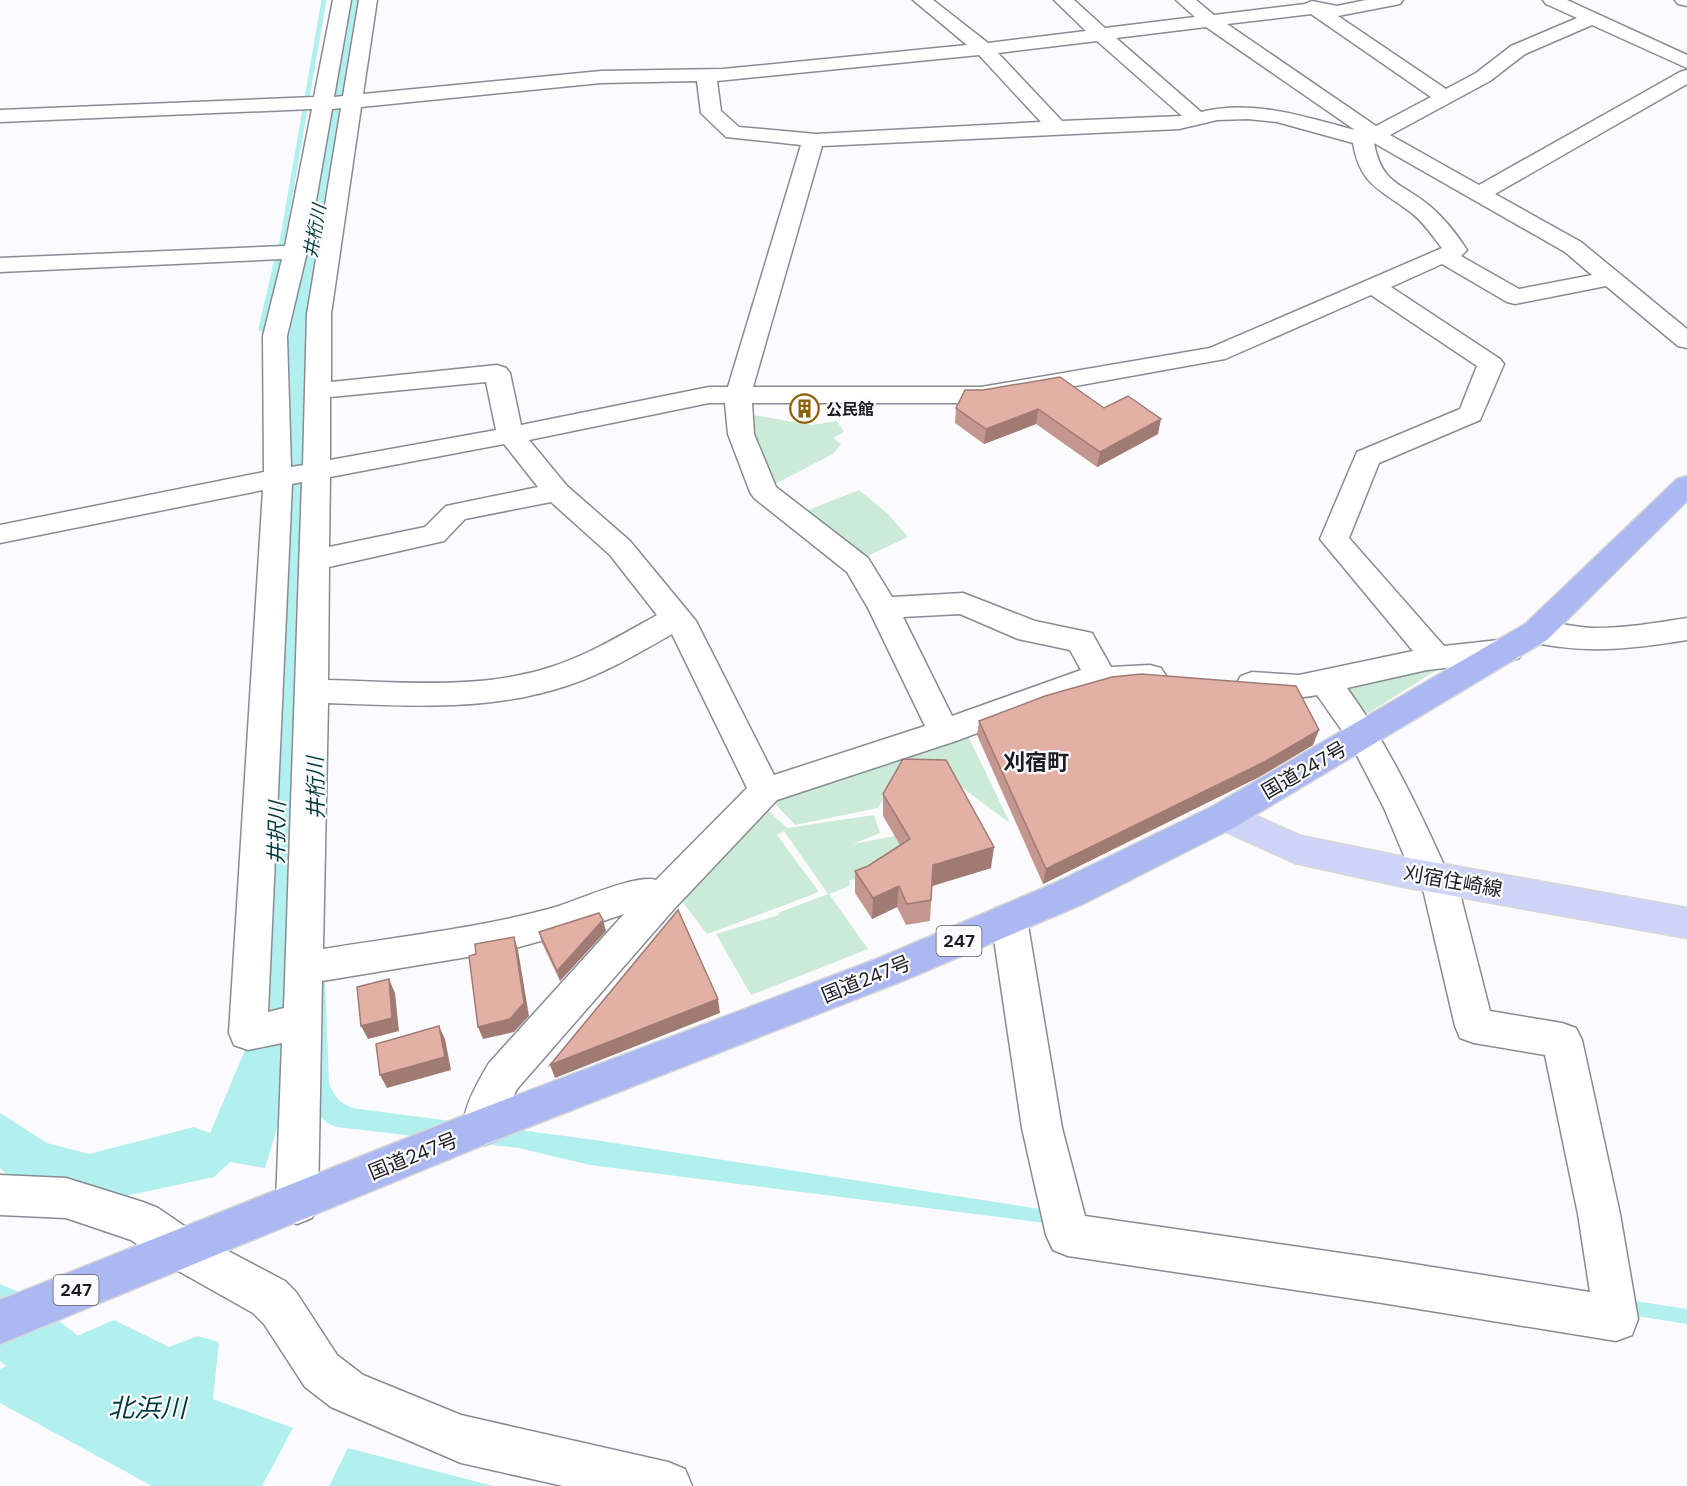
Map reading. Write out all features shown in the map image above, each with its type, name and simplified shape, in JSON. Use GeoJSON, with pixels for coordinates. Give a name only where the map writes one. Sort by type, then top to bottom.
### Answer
{"type":"FeatureCollection","features":[{"type":"Feature","properties":{"kind":"highway","name":"国道247号"},"geometry":{"type":"LineString","coordinates":[[0,1322],[484,1126],[892,969],[1070,893],[1225,816],[1522,641],[1687,485]]}},
{"type":"Feature","properties":{"kind":"main road","name":"刈宿住崎線"},"geometry":{"type":"LineString","coordinates":[[1225,816],[1295,849],[1434,878],[1687,923]]}},
{"type":"Feature","properties":{"kind":"street"},"geometry":{"type":"LineString","coordinates":[[297,1203],[300,1022],[315,966],[312,691],[319,314],[341,102],[342,0]]}},
{"type":"Feature","properties":{"kind":"street"},"geometry":{"type":"LineString","coordinates":[[300,1022],[248,1033],[278,478],[275,336],[295,252],[341,102],[368,0]]}},
{"type":"Feature","properties":{"kind":"street"},"geometry":{"type":"LineString","coordinates":[[922,0],[984,49],[1057,127]]}},
{"type":"Feature","properties":{"kind":"street"},"geometry":{"type":"LineString","coordinates":[[1063,0],[1156,85],[1198,119]]}},
{"type":"Feature","properties":{"kind":"street"},"geometry":{"type":"LineString","coordinates":[[1185,0],[1210,21],[1369,137],[1480,193],[1573,247],[1687,341]]}},
{"type":"Feature","properties":{"kind":"street"},"geometry":{"type":"LineString","coordinates":[[0,116],[341,102],[590,78],[709,75],[984,49],[1210,21],[1308,4],[1337,11],[1394,0]]}},
{"type":"Feature","properties":{"kind":"street"},"geometry":{"type":"LineString","coordinates":[[1552,0],[1687,62]]}},
{"type":"Feature","properties":{"kind":"street"},"geometry":{"type":"LineString","coordinates":[[1308,4],[1447,98]]}},
{"type":"Feature","properties":{"kind":"street"},"geometry":{"type":"LineString","coordinates":[[944,732],[883,608],[858,565],[764,492],[741,434],[738,396],[813,140],[1179,123],[1217,114],[1248,113],[1278,116],[1369,137],[1483,78],[1518,50],[1592,19]]}},
{"type":"Feature","properties":{"kind":"street"},"geometry":{"type":"LineString","coordinates":[[709,75],[707,82],[711,113],[733,133],[818,140]]}},
{"type":"Feature","properties":{"kind":"street"},"geometry":{"type":"LineString","coordinates":[[1480,193],[1687,76]]}},
{"type":"Feature","properties":{"kind":"street"},"geometry":{"type":"LineString","coordinates":[[0,534],[709,395],[993,393],[1216,354],[1456,250],[1424,212],[1380,181],[1367,163],[1369,137]]}},
{"type":"Feature","properties":{"kind":"street"},"geometry":{"type":"LineString","coordinates":[[0,266],[295,252]]}},
{"type":"Feature","properties":{"kind":"street"},"geometry":{"type":"LineString","coordinates":[[1443,255],[1515,297],[1610,278]]}},
{"type":"Feature","properties":{"kind":"street"},"geometry":{"type":"LineString","coordinates":[[1373,286],[1491,364],[1471,414],[1367,458],[1334,539],[1437,658]]}},
{"type":"Feature","properties":{"kind":"street"},"geometry":{"type":"LineString","coordinates":[[318,391],[497,373],[510,434],[557,492],[620,548],[686,629],[765,791]]}},
{"type":"Feature","properties":{"kind":"street"},"geometry":{"type":"LineString","coordinates":[[314,560],[434,534],[456,512],[557,492]]}},
{"type":"Feature","properties":{"kind":"street"},"geometry":{"type":"LineString","coordinates":[[883,608],[963,603],[1029,631],[1081,641],[1102,679]]}},
{"type":"Feature","properties":{"kind":"street"},"geometry":{"type":"LineString","coordinates":[[312,691],[456,695],[525,687],[559,677],[594,662],[676,618]]}},
{"type":"Feature","properties":{"kind":"street"},"geometry":{"type":"LineString","coordinates":[[1227,682],[1299,687],[1522,641],[1635,638],[1687,629]]}},
{"type":"Feature","properties":{"kind":"street"},"geometry":{"type":"LineString","coordinates":[[484,1126],[491,1096],[503,1076],[661,898],[765,791],[944,732],[1084,681],[1138,676],[1183,679]]}},
{"type":"Feature","properties":{"kind":"street"},"geometry":{"type":"LineString","coordinates":[[1009,919],[1042,1128],[1068,1235],[1382,1281],[1616,1319],[1599,1214],[1562,1041],[1474,1026],[1434,878],[1363,735],[1325,681]]}},
{"type":"Feature","properties":{"kind":"street"},"geometry":{"type":"LineString","coordinates":[[315,966],[504,935],[559,921],[639,894],[652,893],[661,898]]}},
{"type":"Feature","properties":{"kind":"street"},"geometry":{"type":"LineString","coordinates":[[0,1195],[66,1198],[143,1223],[167,1254],[269,1297],[280,1308],[321,1371],[347,1391],[461,1439],[668,1486]]}},
{"type":"Feature","properties":{"kind":"green space"},"geometry":{"type":"Polygon","coordinates":[[[753,415],[812,425],[837,421],[844,432],[833,438],[841,444],[833,454],[773,485],[754,447],[753,415]]]}},
{"type":"Feature","properties":{"kind":"green space"},"geometry":{"type":"Polygon","coordinates":[[[859,490],[888,514],[908,537],[861,559],[798,514],[859,490]]]}},
{"type":"Feature","properties":{"kind":"green space"},"geometry":{"type":"Polygon","coordinates":[[[1445,665],[1365,715],[1340,687],[1445,665]]]}},
{"type":"Feature","properties":{"kind":"green space"},"geometry":{"type":"Polygon","coordinates":[[[968,736],[1010,823],[946,776],[898,775],[878,808],[795,825],[768,796],[968,736]]]}},
{"type":"Feature","properties":{"kind":"green space"},"geometry":{"type":"Polygon","coordinates":[[[759,802],[787,828],[874,815],[880,833],[853,844],[933,829],[899,874],[849,880],[850,886],[829,894],[868,949],[751,995],[716,934],[779,915],[778,913],[828,894],[784,831],[777,835],[819,892],[707,934],[674,891],[759,802]]]}},
{"type":"Feature","properties":{"kind":"water","name":"井桁川"},"geometry":{"type":"Polygon","coordinates":[[[347,0],[360,0],[307,332],[305,378],[307,437],[285,1058],[279,1122],[265,1168],[230,1162],[214,1177],[116,1198],[21,1187],[0,1168],[0,1113],[47,1143],[89,1154],[194,1127],[210,1133],[256,1024],[280,334],[347,0]]]}},
{"type":"Feature","properties":{"kind":"water","name":"井択川"},"geometry":{"type":"Polygon","coordinates":[[[322,902],[329,1083],[338,1098],[352,1108],[595,1140],[1687,1309],[1687,1324],[1045,1223],[590,1165],[519,1148],[336,1127],[327,1123],[314,1110],[322,902]]]}},
{"type":"Feature","properties":{"kind":"water","name":"北浜川"},"geometry":{"type":"Polygon","coordinates":[[[114,1320],[169,1347],[198,1336],[219,1342],[213,1399],[293,1428],[262,1486],[152,1486],[0,1403],[0,1369],[114,1320]]]}},
{"type":"Feature","properties":{"kind":"water"},"geometry":{"type":"Polygon","coordinates":[[[348,1448],[493,1486],[329,1486],[348,1448]]]}},
{"type":"Feature","properties":{"kind":"building"},"geometry":{"type":"Polygon","coordinates":[[[1060,377],[1104,408],[1128,396],[1161,419],[1100,452],[1038,409],[986,429],[956,408],[965,390],[983,390],[1060,377]]]}},
{"type":"Feature","properties":{"kind":"building"},"geometry":{"type":"Polygon","coordinates":[[[1141,674],[1296,686],[1319,730],[1264,762],[1046,869],[979,721],[1045,696],[1112,677],[1141,674]]]}},
{"type":"Feature","properties":{"kind":"building"},"geometry":{"type":"Polygon","coordinates":[[[903,759],[946,760],[994,847],[933,865],[931,900],[907,904],[899,886],[873,898],[855,871],[868,866],[910,839],[883,794],[903,759]]]}},
{"type":"Feature","properties":{"kind":"building"},"geometry":{"type":"Polygon","coordinates":[[[678,910],[718,999],[550,1065],[616,985],[678,910]]]}},
{"type":"Feature","properties":{"kind":"building"},"geometry":{"type":"Polygon","coordinates":[[[599,913],[603,920],[557,971],[539,932],[599,913]]]}},
{"type":"Feature","properties":{"kind":"building"},"geometry":{"type":"Polygon","coordinates":[[[514,937],[524,1003],[510,1019],[478,1027],[469,956],[476,954],[475,944],[514,937]]]}},
{"type":"Feature","properties":{"kind":"building"},"geometry":{"type":"Polygon","coordinates":[[[389,979],[392,1018],[361,1026],[357,987],[389,979]]]}},
{"type":"Feature","properties":{"kind":"building"},"geometry":{"type":"Polygon","coordinates":[[[439,1026],[445,1057],[380,1075],[376,1044],[439,1026]]]}},
{"type":"Feature","properties":{"kind":"waterway"},"geometry":{"type":"LineString","coordinates":[[281,248],[324,0]]}},
{"type":"Feature","properties":{"kind":"waterway"},"geometry":{"type":"LineString","coordinates":[[262,328],[281,246]]}},
{"type":"Feature","properties":{"kind":"waterway","name":"北浜川"},"geometry":{"type":"LineString","coordinates":[[0,1318],[95,1393]]}},
{"type":"Feature","properties":{"kind":"place","name":"公民館"},"geometry":{"type":"Point","coordinates":[805,409]}},
{"type":"Feature","properties":{"kind":"district","name":"刈宿町"},"geometry":{"type":"Point","coordinates":[1036,762]}}]}
